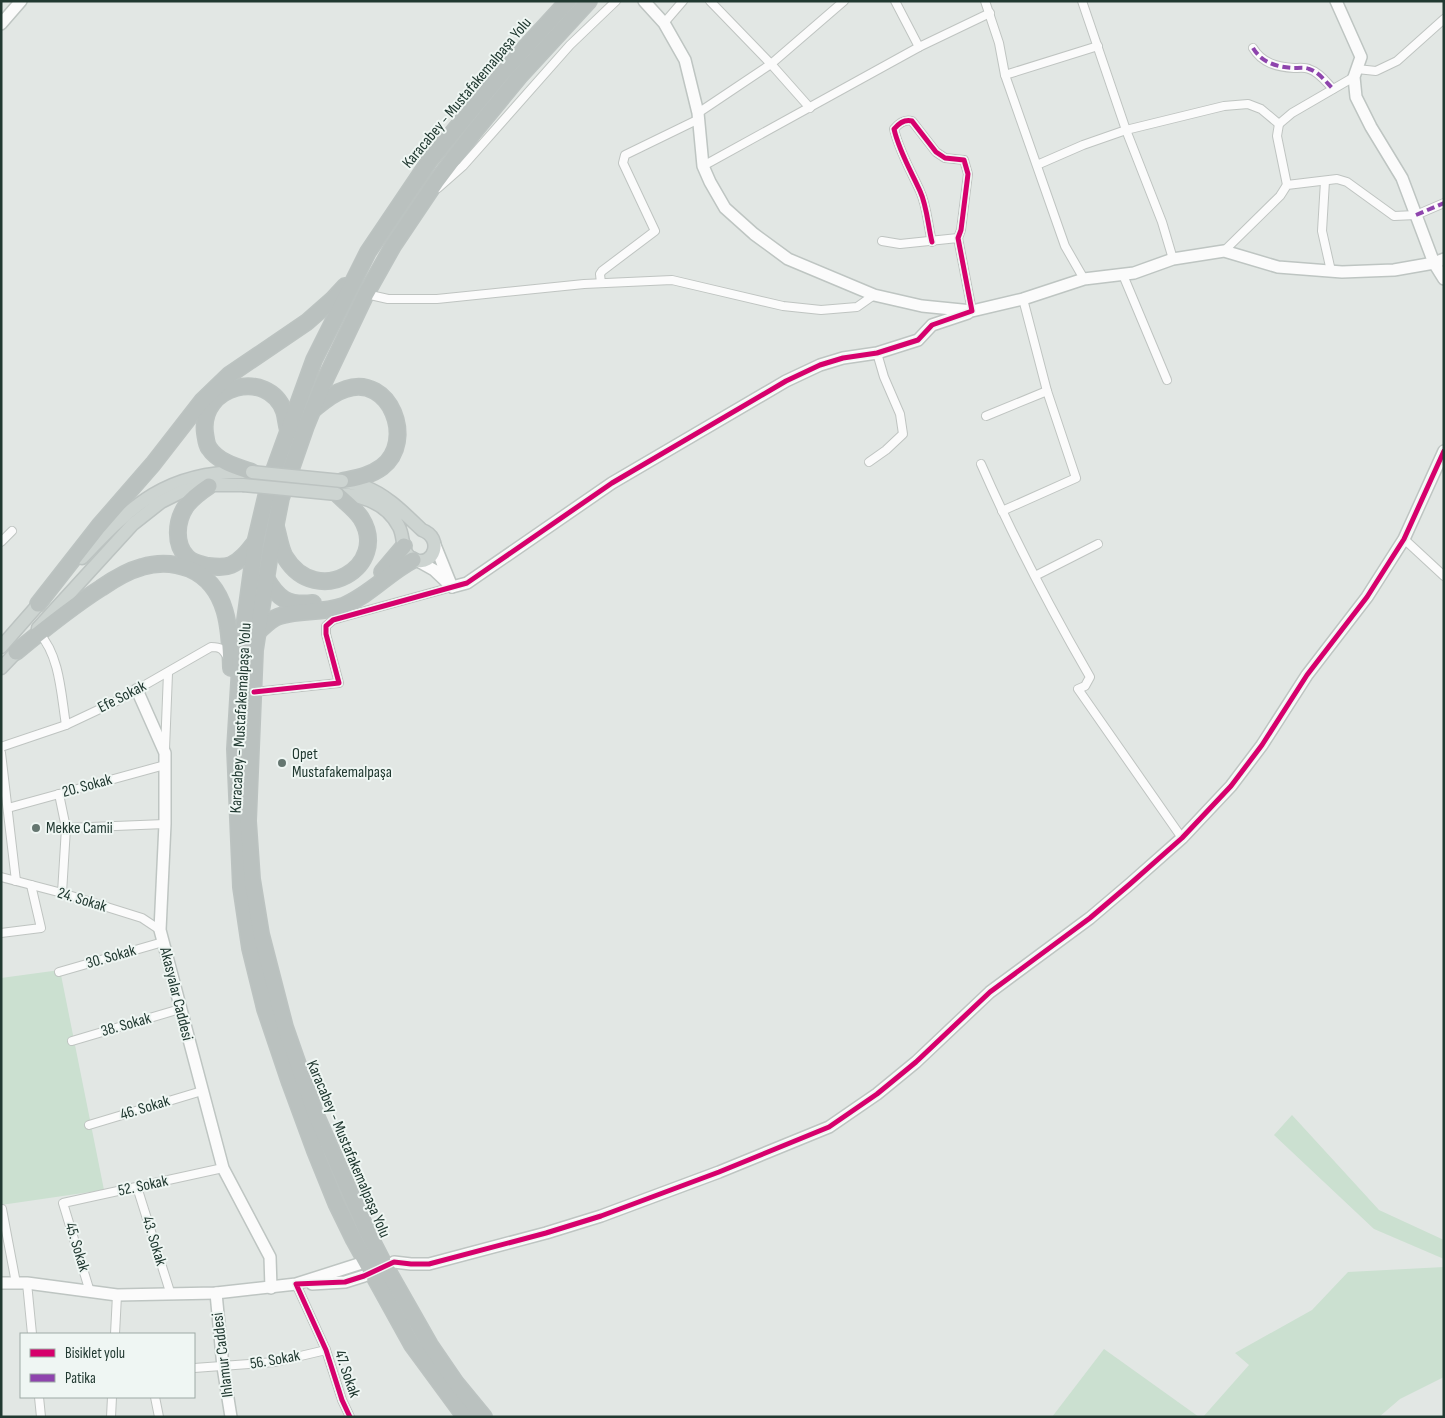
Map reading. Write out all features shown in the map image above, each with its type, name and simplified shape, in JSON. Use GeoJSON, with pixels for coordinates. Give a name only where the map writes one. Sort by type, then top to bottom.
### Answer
{"type":"FeatureCollection","features":[{"type":"Feature","properties":{"kind":"highway","name":"Karacabey - Mustafakemalpaşa Yolu"},"geometry":{"type":"LineString","coordinates":[[465,1417],[412,1345],[365,1269],[315,1151],[263,1000],[250,948],[241,887],[235,749],[241,650],[256,539],[270,484],[314,360],[368,252],[430,160],[500,74],[568,1]]}},
{"type":"Feature","properties":{"kind":"highway","name":"Karacabey - Mustafakemalpaşa Yolu"},"geometry":{"type":"LineString","coordinates":[[484,1417],[456,1383],[430,1345],[384,1264],[363,1222],[315,1113],[285,1027],[261,934],[252,879],[248,821],[257,633],[281,498],[312,410],[366,294],[393,246],[425,198],[473,133],[519,77],[589,1]]}},
{"type":"Feature","properties":{"kind":"highway"},"geometry":{"type":"LineString","coordinates":[[38,604],[202,400],[229,375],[307,322],[332,300],[358,272]]}},
{"type":"Feature","properties":{"kind":"highway"},"geometry":{"type":"LineString","coordinates":[[252,472],[220,458],[209,448],[206,440],[205,419],[211,406],[226,391],[236,387],[250,386],[262,389],[275,398],[283,410],[288,430]]}},
{"type":"Feature","properties":{"kind":"highway"},"geometry":{"type":"LineString","coordinates":[[276,527],[285,556],[294,567],[306,576],[320,581],[334,581],[348,575],[359,565],[366,553],[368,541],[366,527],[339,487],[383,467],[393,455],[398,442],[398,429],[393,411],[391,406],[373,390],[362,387],[347,388],[331,396],[312,410]]}},
{"type":"Feature","properties":{"kind":"highway"},"geometry":{"type":"LineString","coordinates":[[209,486],[193,497],[184,508],[178,522],[180,547],[187,557],[194,562],[206,566],[229,566],[239,561],[256,539]]}},
{"type":"Feature","properties":{"kind":"highway"},"geometry":{"type":"LineString","coordinates":[[266,578],[279,597],[288,603],[327,602],[345,597],[365,586],[390,564],[404,545]]}},
{"type":"Feature","properties":{"kind":"highway"},"geometry":{"type":"LineString","coordinates":[[257,633],[273,619],[286,614],[322,611],[342,606],[372,590],[402,566],[416,560]]}},
{"type":"Feature","properties":{"kind":"highway"},"geometry":{"type":"LineString","coordinates":[[16,652],[72,606],[117,577],[141,567],[170,564],[194,571],[204,577],[215,588],[227,616],[230,634],[235,749]]}},
{"type":"Feature","properties":{"kind":"main road"},"geometry":{"type":"LineString","coordinates":[[1,647],[38,604],[113,525],[133,507],[155,493],[180,481],[205,475],[252,472],[339,487],[353,495],[370,500],[385,509],[399,526],[406,554],[416,560],[423,560],[432,555],[435,545],[431,535],[422,530],[393,504],[366,487],[339,487],[243,485],[209,486],[183,492],[161,502],[133,524],[38,632]]}},
{"type":"Feature","properties":{"kind":"main road"},"geometry":{"type":"LineString","coordinates":[[404,545],[408,535],[422,530]]}},
{"type":"Feature","properties":{"kind":"main road"},"geometry":{"type":"LineString","coordinates":[[1,668],[16,652]]}},
{"type":"Feature","properties":{"kind":"street"},"geometry":{"type":"LineString","coordinates":[[1,24],[21,1]]}},
{"type":"Feature","properties":{"kind":"street"},"geometry":{"type":"LineString","coordinates":[[425,198],[463,166],[552,65],[616,1]]}},
{"type":"Feature","properties":{"kind":"street"},"geometry":{"type":"LineString","coordinates":[[644,1],[664,23],[685,60],[698,116],[703,166],[725,208],[754,234],[788,259],[874,295],[922,306],[972,311]]}},
{"type":"Feature","properties":{"kind":"street"},"geometry":{"type":"LineString","coordinates":[[664,23],[683,1]]}},
{"type":"Feature","properties":{"kind":"street"},"geometry":{"type":"LineString","coordinates":[[710,1],[771,64],[810,108]]}},
{"type":"Feature","properties":{"kind":"street"},"geometry":{"type":"LineString","coordinates":[[829,1],[836,8]]}},
{"type":"Feature","properties":{"kind":"street"},"geometry":{"type":"LineString","coordinates":[[601,283],[600,276],[602,271],[655,231],[623,164],[625,155],[698,116],[771,64],[844,1]]}},
{"type":"Feature","properties":{"kind":"street"},"geometry":{"type":"LineString","coordinates":[[895,1],[919,47]]}},
{"type":"Feature","properties":{"kind":"street"},"geometry":{"type":"LineString","coordinates":[[985,1],[999,43],[1005,74],[1065,246],[1084,279]]}},
{"type":"Feature","properties":{"kind":"street"},"geometry":{"type":"LineString","coordinates":[[1082,1],[1126,130],[1162,222],[1173,258]]}},
{"type":"Feature","properties":{"kind":"street"},"geometry":{"type":"LineString","coordinates":[[1336,1],[1361,57],[1356,73],[1356,97],[1371,127],[1402,178],[1416,215],[1439,261],[1444,279]]}},
{"type":"Feature","properties":{"kind":"street"},"geometry":{"type":"LineString","coordinates":[[703,166],[919,47],[990,14]]}},
{"type":"Feature","properties":{"kind":"street"},"geometry":{"type":"LineString","coordinates":[[1224,251],[1280,196],[1287,185],[1277,136],[1279,124],[1292,112],[1334,89],[1356,73],[1376,71],[1397,61],[1444,19]]}},
{"type":"Feature","properties":{"kind":"street"},"geometry":{"type":"LineString","coordinates":[[1005,74],[1098,46]]}},
{"type":"Feature","properties":{"kind":"street"},"geometry":{"type":"LineString","coordinates":[[1254,48],[1264,61],[1288,67],[1309,69],[1318,74],[1334,89]]}},
{"type":"Feature","properties":{"kind":"street"},"geometry":{"type":"LineString","coordinates":[[1037,165],[1083,145],[1126,130],[1224,106],[1248,104],[1262,109],[1279,124]]}},
{"type":"Feature","properties":{"kind":"street"},"geometry":{"type":"LineString","coordinates":[[932,242],[921,193],[894,129],[898,124],[908,119],[912,120],[936,152],[944,158],[964,160],[968,174],[961,230],[958,238],[972,311]]}},
{"type":"Feature","properties":{"kind":"street"},"geometry":{"type":"LineString","coordinates":[[1287,185],[1336,179],[1347,182],[1394,216],[1416,215],[1444,203]]}},
{"type":"Feature","properties":{"kind":"street"},"geometry":{"type":"LineString","coordinates":[[1325,181],[1322,231],[1331,271]]}},
{"type":"Feature","properties":{"kind":"street"},"geometry":{"type":"LineString","coordinates":[[882,241],[900,244],[958,238]]}},
{"type":"Feature","properties":{"kind":"street"},"geometry":{"type":"LineString","coordinates":[[254,692],[339,684],[326,634],[326,626],[333,620],[467,583],[612,483],[786,381],[820,365],[843,358],[877,353],[918,340],[932,325],[972,311],[1023,299],[1084,279],[1134,273],[1173,258],[1224,251],[1278,267],[1331,271],[1394,270],[1439,261]]}},
{"type":"Feature","properties":{"kind":"street"},"geometry":{"type":"LineString","coordinates":[[1123,275],[1167,380]]}},
{"type":"Feature","properties":{"kind":"street"},"geometry":{"type":"LineString","coordinates":[[366,294],[388,299],[437,299],[601,283],[672,280],[783,306],[821,310],[857,306],[874,295]]}},
{"type":"Feature","properties":{"kind":"street"},"geometry":{"type":"LineString","coordinates":[[1002,511],[1076,478],[1047,390],[1023,299]]}},
{"type":"Feature","properties":{"kind":"street"},"geometry":{"type":"LineString","coordinates":[[869,462],[886,450],[903,434],[900,414],[884,377],[877,353]]}},
{"type":"Feature","properties":{"kind":"street"},"geometry":{"type":"LineString","coordinates":[[986,416],[1047,390]]}},
{"type":"Feature","properties":{"kind":"street"},"geometry":{"type":"LineString","coordinates":[[394,1262],[429,1264],[546,1233],[601,1216],[719,1172],[829,1127],[876,1094],[916,1062],[990,992],[1090,918],[1182,838],[1231,786],[1262,745],[1308,674],[1367,597],[1404,539],[1444,452]]}},
{"type":"Feature","properties":{"kind":"street"},"geometry":{"type":"LineString","coordinates":[[981,464],[1035,576],[1090,677],[1085,686],[1078,689],[1182,838]]}},
{"type":"Feature","properties":{"kind":"street"},"geometry":{"type":"LineString","coordinates":[[1,542],[12,531]]}},
{"type":"Feature","properties":{"kind":"street"},"geometry":{"type":"LineString","coordinates":[[1404,539],[1444,576]]}},
{"type":"Feature","properties":{"kind":"street"},"geometry":{"type":"LineString","coordinates":[[1035,576],[1098,544]]}},
{"type":"Feature","properties":{"kind":"street"},"geometry":{"type":"LineString","coordinates":[[435,545],[452,587]]}},
{"type":"Feature","properties":{"kind":"street"},"geometry":{"type":"LineString","coordinates":[[416,560],[434,570],[452,587]]}},
{"type":"Feature","properties":{"kind":"street"},"geometry":{"type":"LineString","coordinates":[[38,632],[49,645],[55,660],[66,725]]}},
{"type":"Feature","properties":{"kind":"street","name":"Efe Sokak"},"geometry":{"type":"LineString","coordinates":[[1,747],[66,725],[138,690],[211,647],[223,649],[231,663]]}},
{"type":"Feature","properties":{"kind":"street"},"geometry":{"type":"LineString","coordinates":[[165,759],[168,673]]}},
{"type":"Feature","properties":{"kind":"street","name":"Akasyalar Caddesi"},"geometry":{"type":"LineString","coordinates":[[138,690],[165,759],[162,936],[223,1168],[270,1257],[271,1288]]}},
{"type":"Feature","properties":{"kind":"street"},"geometry":{"type":"LineString","coordinates":[[1,752],[16,880]]}},
{"type":"Feature","properties":{"kind":"street","name":"20. Sokak"},"geometry":{"type":"LineString","coordinates":[[8,808],[59,794],[165,759]]}},
{"type":"Feature","properties":{"kind":"street"},"geometry":{"type":"LineString","coordinates":[[59,794],[66,828],[62,893]]}},
{"type":"Feature","properties":{"kind":"street"},"geometry":{"type":"LineString","coordinates":[[66,828],[165,824]]}},
{"type":"Feature","properties":{"kind":"street","name":"24. Sokak"},"geometry":{"type":"LineString","coordinates":[[1,877],[62,893],[142,918],[162,936]]}},
{"type":"Feature","properties":{"kind":"street"},"geometry":{"type":"LineString","coordinates":[[1,933],[41,928],[31,885]]}},
{"type":"Feature","properties":{"kind":"street","name":"30. Sokak"},"geometry":{"type":"LineString","coordinates":[[59,972],[162,936]]}},
{"type":"Feature","properties":{"kind":"street","name":"38. Sokak"},"geometry":{"type":"LineString","coordinates":[[72,1041],[180,1009]]}},
{"type":"Feature","properties":{"kind":"street","name":"46. Sokak"},"geometry":{"type":"LineString","coordinates":[[89,1125],[202,1091]]}},
{"type":"Feature","properties":{"kind":"street","name":"52. Sokak"},"geometry":{"type":"LineString","coordinates":[[63,1203],[223,1168]]}},
{"type":"Feature","properties":{"kind":"street","name":"43. Sokak"},"geometry":{"type":"LineString","coordinates":[[137,1187],[171,1295]]}},
{"type":"Feature","properties":{"kind":"street","name":"45. Sokak"},"geometry":{"type":"LineString","coordinates":[[63,1203],[90,1292]]}},
{"type":"Feature","properties":{"kind":"street"},"geometry":{"type":"LineString","coordinates":[[2,1209],[22,1283],[32,1333]]}},
{"type":"Feature","properties":{"kind":"street"},"geometry":{"type":"LineString","coordinates":[[1,1282],[117,1295],[171,1295],[271,1288],[365,1269]]}},
{"type":"Feature","properties":{"kind":"street","name":"47. Sokak"},"geometry":{"type":"LineString","coordinates":[[296,1284],[326,1350],[342,1400],[350,1417]]}},
{"type":"Feature","properties":{"kind":"street","name":"Ihlamur Caddesi"},"geometry":{"type":"LineString","coordinates":[[216,1293],[223,1367],[231,1417]]}},
{"type":"Feature","properties":{"kind":"street"},"geometry":{"type":"LineString","coordinates":[[115,1333],[117,1295]]}},
{"type":"Feature","properties":{"kind":"street","name":"56. Sokak"},"geometry":{"type":"LineString","coordinates":[[195,1368],[274,1362],[326,1350]]}},
{"type":"Feature","properties":{"kind":"street"},"geometry":{"type":"LineString","coordinates":[[39,1398],[41,1417]]}},
{"type":"Feature","properties":{"kind":"street"},"geometry":{"type":"LineString","coordinates":[[111,1417],[112,1398]]}},
{"type":"Feature","properties":{"kind":"street"},"geometry":{"type":"LineString","coordinates":[[155,1398],[158,1417]]}},
{"type":"Feature","properties":{"kind":"green space"},"geometry":{"type":"Polygon","coordinates":[[[60,970],[104,1190],[1,1205],[1,978],[60,970]]]}},
{"type":"Feature","properties":{"kind":"green space"},"geometry":{"type":"Polygon","coordinates":[[[1292,1115],[1379,1210],[1444,1240],[1444,1259],[1374,1229],[1274,1135],[1292,1115]]]}},
{"type":"Feature","properties":{"kind":"green space"},"geometry":{"type":"Polygon","coordinates":[[[1444,1267],[1444,1377],[1400,1399],[1379,1417],[1203,1417],[1249,1365],[1235,1353],[1312,1310],[1348,1272],[1444,1267]]]}},
{"type":"Feature","properties":{"kind":"green space"},"geometry":{"type":"Polygon","coordinates":[[[1104,1349],[1199,1417],[1052,1417],[1104,1349]]]}},
{"type":"Feature","properties":{"kind":"marked path"},"geometry":{"type":"LineString","coordinates":[[1253,48],[1265,61],[1270,63],[1282,67],[1313,70],[1333,89]]}},
{"type":"Feature","properties":{"kind":"marked path"},"geometry":{"type":"LineString","coordinates":[[1416,215],[1444,203]]}},
{"type":"Feature","properties":{"kind":"cycle path"},"geometry":{"type":"LineString","coordinates":[[254,692],[339,683],[326,634],[326,626],[333,620],[467,583],[612,483],[786,381],[820,365],[843,358],[877,353],[918,340],[932,325],[972,311],[958,238],[961,230],[968,174],[964,160],[945,158],[936,152],[912,121],[905,121],[894,129],[902,153],[922,197],[932,242]]}},
{"type":"Feature","properties":{"kind":"cycle path"},"geometry":{"type":"LineString","coordinates":[[350,1417],[342,1400],[326,1350],[296,1284],[345,1282],[364,1276],[394,1262],[429,1264],[546,1233],[601,1216],[719,1172],[829,1127],[877,1094],[916,1062],[990,992],[1090,918],[1130,884],[1182,838],[1231,786],[1262,745],[1307,675],[1367,597],[1404,539],[1444,451]]}},
{"type":"Feature","properties":{"kind":"place","name":"Opet Mustafakemalpaşa"},"geometry":{"type":"Point","coordinates":[282,763]}},
{"type":"Feature","properties":{"kind":"place","name":"Mekke Camii"},"geometry":{"type":"Point","coordinates":[36,828]}}]}
